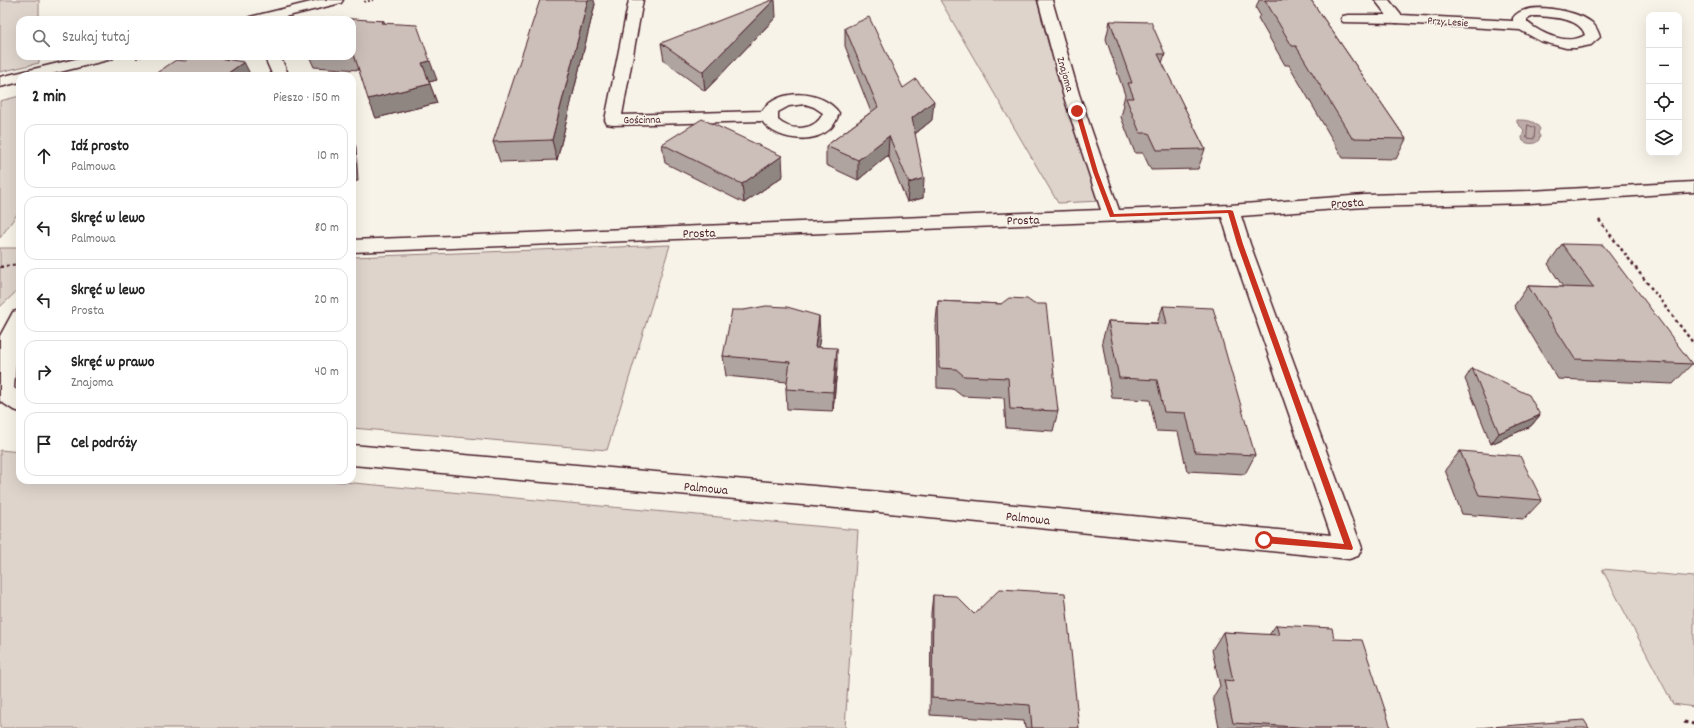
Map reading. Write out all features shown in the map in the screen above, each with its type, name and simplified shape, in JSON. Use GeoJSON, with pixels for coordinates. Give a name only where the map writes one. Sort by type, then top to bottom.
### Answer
{"type":"FeatureCollection","features":[{"type":"Feature","properties":{"kind":"street"},"geometry":{"type":"LineString","coordinates":[[271,16],[336,0]]}},
{"type":"Feature","properties":{"kind":"street","name":"Gościnna"},"geometry":{"type":"LineString","coordinates":[[636,0],[613,120],[769,116]]}},
{"type":"Feature","properties":{"kind":"street","name":"Znajoma"},"geometry":{"type":"LineString","coordinates":[[1045,0],[1071,94],[1112,216]]}},
{"type":"Feature","properties":{"kind":"street"},"geometry":{"type":"LineString","coordinates":[[1382,0],[1397,19]]}},
{"type":"Feature","properties":{"kind":"street"},"geometry":{"type":"LineString","coordinates":[[1558,0],[1561,15]]}},
{"type":"Feature","properties":{"kind":"street","name":"Przy Lesie"},"geometry":{"type":"LineString","coordinates":[[1348,19],[1397,19],[1522,26],[1534,34],[1558,42],[1581,43],[1589,41],[1592,37],[1592,32],[1588,27],[1580,22],[1561,15],[1543,12],[1524,14],[1520,18],[1520,23],[1522,26]]}},
{"type":"Feature","properties":{"kind":"street"},"geometry":{"type":"LineString","coordinates":[[42,72],[91,60]]}},
{"type":"Feature","properties":{"kind":"street"},"geometry":{"type":"LineString","coordinates":[[274,60],[279,72]]}},
{"type":"Feature","properties":{"kind":"street"},"geometry":{"type":"LineString","coordinates":[[0,82],[16,78]]}},
{"type":"Feature","properties":{"kind":"street","name":"Prosta"},"geometry":{"type":"LineString","coordinates":[[356,246],[1230,211],[1364,201],[1573,195],[1694,187]]}},
{"type":"Feature","properties":{"kind":"street","name":"Palmowa"},"geometry":{"type":"LineString","coordinates":[[356,456],[859,500],[1349,548],[1240,244],[1230,211]]}},
{"type":"Feature","properties":{"kind":"street"},"geometry":{"type":"LineString","coordinates":[[16,323],[4,359],[3,392],[16,400]]}},
{"type":"Feature","properties":{"kind":"path"},"geometry":{"type":"LineString","coordinates":[[1573,195],[1600,221],[1694,344]]}},
{"type":"Feature","properties":{"kind":"path"},"geometry":{"type":"LineString","coordinates":[[0,266],[16,264]]}},
{"type":"Feature","properties":{"kind":"path"},"geometry":{"type":"LineString","coordinates":[[1684,722],[1694,724]]}},
{"type":"Feature","properties":{"kind":"shaded area"},"geometry":{"type":"Polygon","coordinates":[[[0,0],[39,0],[39,16],[16,16],[16,60],[39,60],[39,63],[0,72],[0,0]]]}},
{"type":"Feature","properties":{"kind":"shaded area"},"geometry":{"type":"Polygon","coordinates":[[[940,0],[1037,0],[1048,43],[1101,201],[1058,203],[940,0]]]}},
{"type":"Feature","properties":{"kind":"shaded area"},"geometry":{"type":"Polygon","coordinates":[[[16,97],[16,216],[0,238],[0,101],[16,97]]]}},
{"type":"Feature","properties":{"kind":"shaded area"},"geometry":{"type":"Polygon","coordinates":[[[670,245],[607,450],[356,428],[356,257],[670,245]]]}},
{"type":"Feature","properties":{"kind":"shaded area"},"geometry":{"type":"Polygon","coordinates":[[[0,248],[16,248],[16,292],[0,307],[0,248]]]}},
{"type":"Feature","properties":{"kind":"shaded area"},"geometry":{"type":"Polygon","coordinates":[[[0,450],[16,452],[16,484],[356,483],[858,530],[845,728],[0,728],[0,450]]]}},
{"type":"Feature","properties":{"kind":"shaded area"},"geometry":{"type":"Polygon","coordinates":[[[1602,569],[1694,577],[1694,707],[1673,704],[1602,569]]]}},
{"type":"Feature","properties":{"kind":"water"},"geometry":{"type":"Polygon","coordinates":[[[1517,120],[1530,121],[1538,126],[1540,129],[1538,133],[1540,136],[1536,143],[1531,144],[1523,141],[1522,138],[1524,130],[1517,123],[1517,120]]]}},
{"type":"Feature","properties":{"kind":"building"},"geometry":{"type":"Polygon","coordinates":[[[540,0],[588,0],[552,140],[493,142],[540,0]]]}},
{"type":"Feature","properties":{"kind":"building"},"geometry":{"type":"Polygon","coordinates":[[[774,0],[703,72],[661,43],[774,0]]]}},
{"type":"Feature","properties":{"kind":"building"},"geometry":{"type":"Polygon","coordinates":[[[1265,0],[1311,0],[1406,139],[1352,138],[1296,46],[1292,46],[1265,0]]]}},
{"type":"Feature","properties":{"kind":"building"},"geometry":{"type":"Polygon","coordinates":[[[869,17],[903,88],[916,79],[934,101],[912,118],[924,178],[909,183],[889,136],[858,160],[826,146],[878,107],[845,28],[869,17]]]}},
{"type":"Feature","properties":{"kind":"building"},"geometry":{"type":"Polygon","coordinates":[[[356,19],[384,21],[381,23],[417,25],[430,61],[422,63],[430,84],[368,99],[356,60],[356,19]]]}},
{"type":"Feature","properties":{"kind":"building"},"geometry":{"type":"Polygon","coordinates":[[[1110,21],[1151,22],[1165,54],[1158,54],[1205,149],[1157,150],[1149,133],[1140,133],[1126,98],[1134,98],[1128,83],[1132,83],[1110,21]]]}},
{"type":"Feature","properties":{"kind":"building"},"geometry":{"type":"Polygon","coordinates":[[[176,60],[231,60],[244,62],[230,72],[158,72],[176,60]]]}},
{"type":"Feature","properties":{"kind":"building"},"geometry":{"type":"Polygon","coordinates":[[[702,119],[782,156],[742,184],[662,144],[702,119]]]}},
{"type":"Feature","properties":{"kind":"building"},"geometry":{"type":"Polygon","coordinates":[[[1562,244],[1603,245],[1692,364],[1575,359],[1528,286],[1594,288],[1562,244]]]}},
{"type":"Feature","properties":{"kind":"building"},"geometry":{"type":"Polygon","coordinates":[[[1009,298],[1027,299],[1034,304],[1046,304],[1058,411],[1010,409],[1008,378],[964,376],[956,369],[939,368],[938,301],[1001,304],[1009,298]]]}},
{"type":"Feature","properties":{"kind":"building"},"geometry":{"type":"Polygon","coordinates":[[[766,306],[787,307],[819,316],[815,347],[837,348],[833,392],[786,389],[790,362],[723,356],[732,310],[744,310],[766,306]]]}},
{"type":"Feature","properties":{"kind":"building"},"geometry":{"type":"Polygon","coordinates":[[[1163,306],[1213,308],[1255,455],[1195,452],[1186,413],[1164,412],[1157,380],[1119,378],[1108,321],[1167,324],[1163,306]]]}},
{"type":"Feature","properties":{"kind":"building"},"geometry":{"type":"Polygon","coordinates":[[[1472,368],[1529,395],[1540,415],[1499,433],[1472,368]]]}},
{"type":"Feature","properties":{"kind":"building"},"geometry":{"type":"Polygon","coordinates":[[[1460,451],[1520,456],[1542,500],[1479,495],[1460,451]]]}},
{"type":"Feature","properties":{"kind":"building"},"geometry":{"type":"Polygon","coordinates":[[[1000,589],[1065,593],[1079,728],[1032,728],[1030,705],[932,698],[933,595],[956,596],[974,614],[1000,589]]]}},
{"type":"Feature","properties":{"kind":"building"},"geometry":{"type":"Polygon","coordinates":[[[1276,625],[1332,628],[1334,639],[1362,640],[1391,728],[1312,728],[1233,723],[1224,680],[1233,681],[1223,632],[1279,635],[1276,625]]]}},
{"type":"Feature","properties":{"kind":"building"},"geometry":{"type":"Polygon","coordinates":[[[1584,720],[1589,728],[1477,728],[1584,720]]]}},
{"type":"Feature","properties":{"kind":"route"},"geometry":{"type":"LineString","coordinates":[[1077,111],[1096,172],[1112,216],[1230,211],[1240,244],[1349,548],[1264,540]]}}]}
